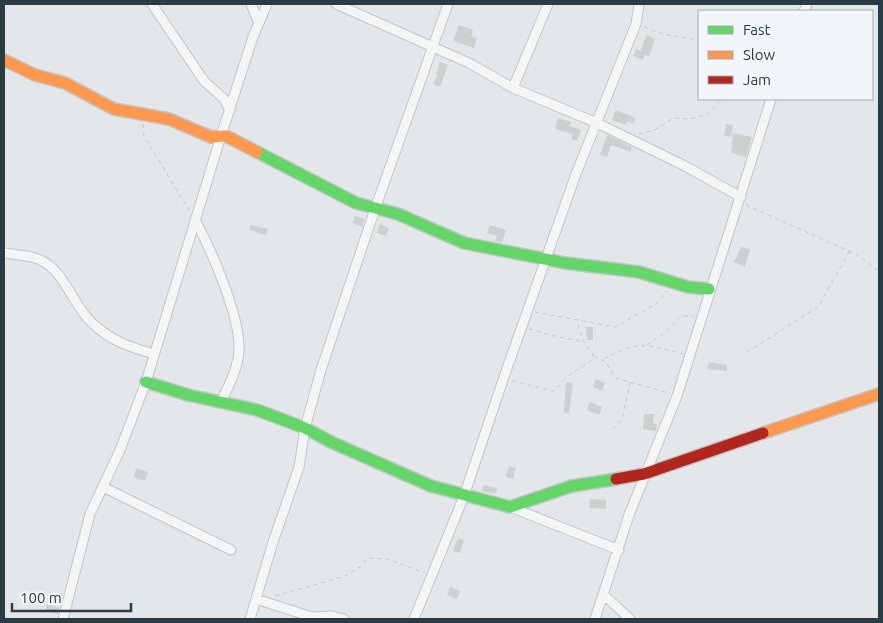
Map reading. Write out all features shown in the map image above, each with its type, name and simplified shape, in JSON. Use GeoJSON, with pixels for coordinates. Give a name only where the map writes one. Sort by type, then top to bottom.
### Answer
{"type":"FeatureCollection","features":[{"type":"Feature","properties":{"kind":"street"},"geometry":{"type":"LineString","coordinates":[[152,4],[204,81],[224,98],[230,110]]}},
{"type":"Feature","properties":{"kind":"street"},"geometry":{"type":"LineString","coordinates":[[251,4],[260,23]]}},
{"type":"Feature","properties":{"kind":"street"},"geometry":{"type":"LineString","coordinates":[[63,619],[90,514],[120,450],[146,382],[221,136],[267,4]]}},
{"type":"Feature","properties":{"kind":"street"},"geometry":{"type":"LineString","coordinates":[[336,4],[469,64],[513,88],[624,136],[740,199]]}},
{"type":"Feature","properties":{"kind":"street"},"geometry":{"type":"LineString","coordinates":[[250,619],[272,542],[299,467],[305,428],[321,370],[375,209],[448,4]]}},
{"type":"Feature","properties":{"kind":"street"},"geometry":{"type":"LineString","coordinates":[[513,88],[548,4]]}},
{"type":"Feature","properties":{"kind":"street"},"geometry":{"type":"LineString","coordinates":[[414,619],[464,496],[521,326],[636,24],[639,4]]}},
{"type":"Feature","properties":{"kind":"street"},"geometry":{"type":"LineString","coordinates":[[4,60],[35,75],[65,83],[114,109],[169,120],[211,137],[221,136],[230,138],[356,203],[398,214],[473,246],[591,267],[639,272],[688,287],[709,289]]}},
{"type":"Feature","properties":{"kind":"street"},"geometry":{"type":"LineString","coordinates":[[596,619],[644,474],[658,448],[677,396],[709,289],[740,199],[771,100]]}},
{"type":"Feature","properties":{"kind":"street"},"geometry":{"type":"LineString","coordinates":[[195,220],[221,276],[239,343],[237,360],[221,401]]}},
{"type":"Feature","properties":{"kind":"street"},"geometry":{"type":"LineString","coordinates":[[4,253],[29,256],[48,264],[89,320],[101,331],[116,342],[154,354]]}},
{"type":"Feature","properties":{"kind":"street"},"geometry":{"type":"LineString","coordinates":[[146,382],[188,395],[257,410],[305,428],[333,443],[431,486],[510,507],[619,550]]}},
{"type":"Feature","properties":{"kind":"street"},"geometry":{"type":"LineString","coordinates":[[510,507],[572,486],[644,474],[879,394]]}},
{"type":"Feature","properties":{"kind":"street"},"geometry":{"type":"LineString","coordinates":[[103,486],[231,550]]}},
{"type":"Feature","properties":{"kind":"street"},"geometry":{"type":"LineString","coordinates":[[605,596],[630,619]]}},
{"type":"Feature","properties":{"kind":"street"},"geometry":{"type":"LineString","coordinates":[[256,599],[312,617],[332,616],[344,619]]}},
{"type":"Feature","properties":{"kind":"path"},"geometry":{"type":"LineString","coordinates":[[636,24],[663,34],[698,40]]}},
{"type":"Feature","properties":{"kind":"path"},"geometry":{"type":"LineString","coordinates":[[624,136],[654,130],[674,118],[690,119],[708,114],[721,100]]}},
{"type":"Feature","properties":{"kind":"path"},"geometry":{"type":"LineString","coordinates":[[144,114],[144,136],[195,220]]}},
{"type":"Feature","properties":{"kind":"path"},"geometry":{"type":"LineString","coordinates":[[740,199],[866,260],[879,271]]}},
{"type":"Feature","properties":{"kind":"path"},"geometry":{"type":"LineString","coordinates":[[747,352],[818,307],[836,273],[850,252]]}},
{"type":"Feature","properties":{"kind":"path"},"geometry":{"type":"LineString","coordinates":[[527,311],[577,322],[612,327],[621,325],[656,304],[666,295],[667,291],[662,286],[662,280]]}},
{"type":"Feature","properties":{"kind":"path"},"geometry":{"type":"LineString","coordinates":[[647,345],[666,332],[681,316],[702,317]]}},
{"type":"Feature","properties":{"kind":"path"},"geometry":{"type":"LineString","coordinates":[[577,322],[584,342],[594,356],[603,360],[614,377],[677,396]]}},
{"type":"Feature","properties":{"kind":"path"},"geometry":{"type":"LineString","coordinates":[[521,326],[554,336],[584,342]]}},
{"type":"Feature","properties":{"kind":"path"},"geometry":{"type":"LineString","coordinates":[[603,360],[623,348],[647,345],[689,356]]}},
{"type":"Feature","properties":{"kind":"path"},"geometry":{"type":"LineString","coordinates":[[503,378],[554,390],[568,376],[591,361],[594,356]]}},
{"type":"Feature","properties":{"kind":"path"},"geometry":{"type":"LineString","coordinates":[[613,429],[622,420],[630,381]]}},
{"type":"Feature","properties":{"kind":"path"},"geometry":{"type":"LineString","coordinates":[[265,602],[282,593],[345,576],[360,567],[367,558],[387,559],[431,576]]}},
{"type":"Feature","properties":{"kind":"building"},"geometry":{"type":"Polygon","coordinates":[[[459,25],[473,30],[471,36],[477,38],[474,48],[453,41],[459,25]]]}},
{"type":"Feature","properties":{"kind":"building"},"geometry":{"type":"Polygon","coordinates":[[[646,35],[655,39],[649,56],[644,55],[643,60],[633,56],[636,49],[641,51],[646,35]]]}},
{"type":"Feature","properties":{"kind":"building"},"geometry":{"type":"Polygon","coordinates":[[[440,62],[448,65],[440,87],[433,84],[438,75],[436,74],[440,62]]]}},
{"type":"Feature","properties":{"kind":"building"},"geometry":{"type":"Polygon","coordinates":[[[616,110],[636,118],[634,124],[628,121],[626,125],[612,120],[616,110]]]}},
{"type":"Feature","properties":{"kind":"building"},"geometry":{"type":"Polygon","coordinates":[[[558,118],[571,122],[570,126],[581,130],[577,141],[571,139],[573,134],[555,129],[558,118]]]}},
{"type":"Feature","properties":{"kind":"building"},"geometry":{"type":"Polygon","coordinates":[[[726,124],[733,125],[731,137],[724,136],[726,124]]]}},
{"type":"Feature","properties":{"kind":"building"},"geometry":{"type":"Polygon","coordinates":[[[733,133],[752,137],[746,157],[731,153],[733,133]]]}},
{"type":"Feature","properties":{"kind":"building"},"geometry":{"type":"Polygon","coordinates":[[[607,135],[632,147],[631,152],[611,145],[607,157],[600,155],[607,135]]]}},
{"type":"Feature","properties":{"kind":"building"},"geometry":{"type":"Polygon","coordinates":[[[355,216],[365,219],[362,227],[352,223],[355,216]]]}},
{"type":"Feature","properties":{"kind":"building"},"geometry":{"type":"Polygon","coordinates":[[[380,224],[389,228],[386,236],[377,233],[380,224]]]}},
{"type":"Feature","properties":{"kind":"building"},"geometry":{"type":"Polygon","coordinates":[[[250,225],[268,229],[266,235],[249,230],[250,225]]]}},
{"type":"Feature","properties":{"kind":"building"},"geometry":{"type":"Polygon","coordinates":[[[490,225],[506,230],[502,242],[495,241],[497,236],[487,233],[490,225]]]}},
{"type":"Feature","properties":{"kind":"building"},"geometry":{"type":"Polygon","coordinates":[[[741,247],[750,249],[745,267],[734,262],[741,247]]]}},
{"type":"Feature","properties":{"kind":"building"},"geometry":{"type":"Polygon","coordinates":[[[586,327],[593,327],[593,340],[587,340],[586,327]]]}},
{"type":"Feature","properties":{"kind":"building"},"geometry":{"type":"Polygon","coordinates":[[[709,362],[727,365],[727,371],[707,369],[709,362]]]}},
{"type":"Feature","properties":{"kind":"building"},"geometry":{"type":"Polygon","coordinates":[[[596,379],[605,383],[602,391],[593,387],[596,379]]]}},
{"type":"Feature","properties":{"kind":"building"},"geometry":{"type":"Polygon","coordinates":[[[566,382],[573,383],[569,413],[564,413],[566,382]]]}},
{"type":"Feature","properties":{"kind":"building"},"geometry":{"type":"Polygon","coordinates":[[[590,402],[602,407],[599,415],[587,410],[590,402]]]}},
{"type":"Feature","properties":{"kind":"building"},"geometry":{"type":"Polygon","coordinates":[[[644,414],[654,414],[653,423],[657,424],[656,431],[643,429],[644,414]]]}},
{"type":"Feature","properties":{"kind":"building"},"geometry":{"type":"Polygon","coordinates":[[[509,466],[516,468],[513,479],[506,477],[509,466]]]}},
{"type":"Feature","properties":{"kind":"building"},"geometry":{"type":"Polygon","coordinates":[[[136,468],[148,472],[145,481],[134,477],[136,468]]]}},
{"type":"Feature","properties":{"kind":"building"},"geometry":{"type":"Polygon","coordinates":[[[483,485],[497,488],[496,494],[482,491],[483,485]]]}},
{"type":"Feature","properties":{"kind":"building"},"geometry":{"type":"Polygon","coordinates":[[[590,499],[606,500],[606,509],[589,508],[590,499]]]}},
{"type":"Feature","properties":{"kind":"building"},"geometry":{"type":"Polygon","coordinates":[[[458,538],[464,540],[460,553],[453,551],[458,538]]]}},
{"type":"Feature","properties":{"kind":"building"},"geometry":{"type":"Polygon","coordinates":[[[450,587],[460,591],[457,599],[447,595],[450,587]]]}},
{"type":"Feature","properties":{"kind":"building"},"geometry":{"type":"Polygon","coordinates":[[[47,604],[59,608],[58,614],[45,610],[47,604]]]}},
{"type":"Feature","properties":{"kind":"traffic: fast"},"geometry":{"type":"LineString","coordinates":[[257,152],[356,203],[398,214],[464,243],[565,263],[639,272],[688,287],[709,289]]}},
{"type":"Feature","properties":{"kind":"traffic: fast"},"geometry":{"type":"LineString","coordinates":[[146,382],[188,395],[257,410],[305,428],[333,443],[431,486],[510,507],[572,486],[616,479]]}},
{"type":"Feature","properties":{"kind":"traffic: slow"},"geometry":{"type":"LineString","coordinates":[[4,60],[35,75],[65,83],[114,109],[169,119],[211,137],[226,136],[257,152]]}},
{"type":"Feature","properties":{"kind":"traffic: slow"},"geometry":{"type":"LineString","coordinates":[[763,433],[879,394]]}},
{"type":"Feature","properties":{"kind":"traffic: jam"},"geometry":{"type":"LineString","coordinates":[[616,479],[644,474],[763,433]]}}]}
